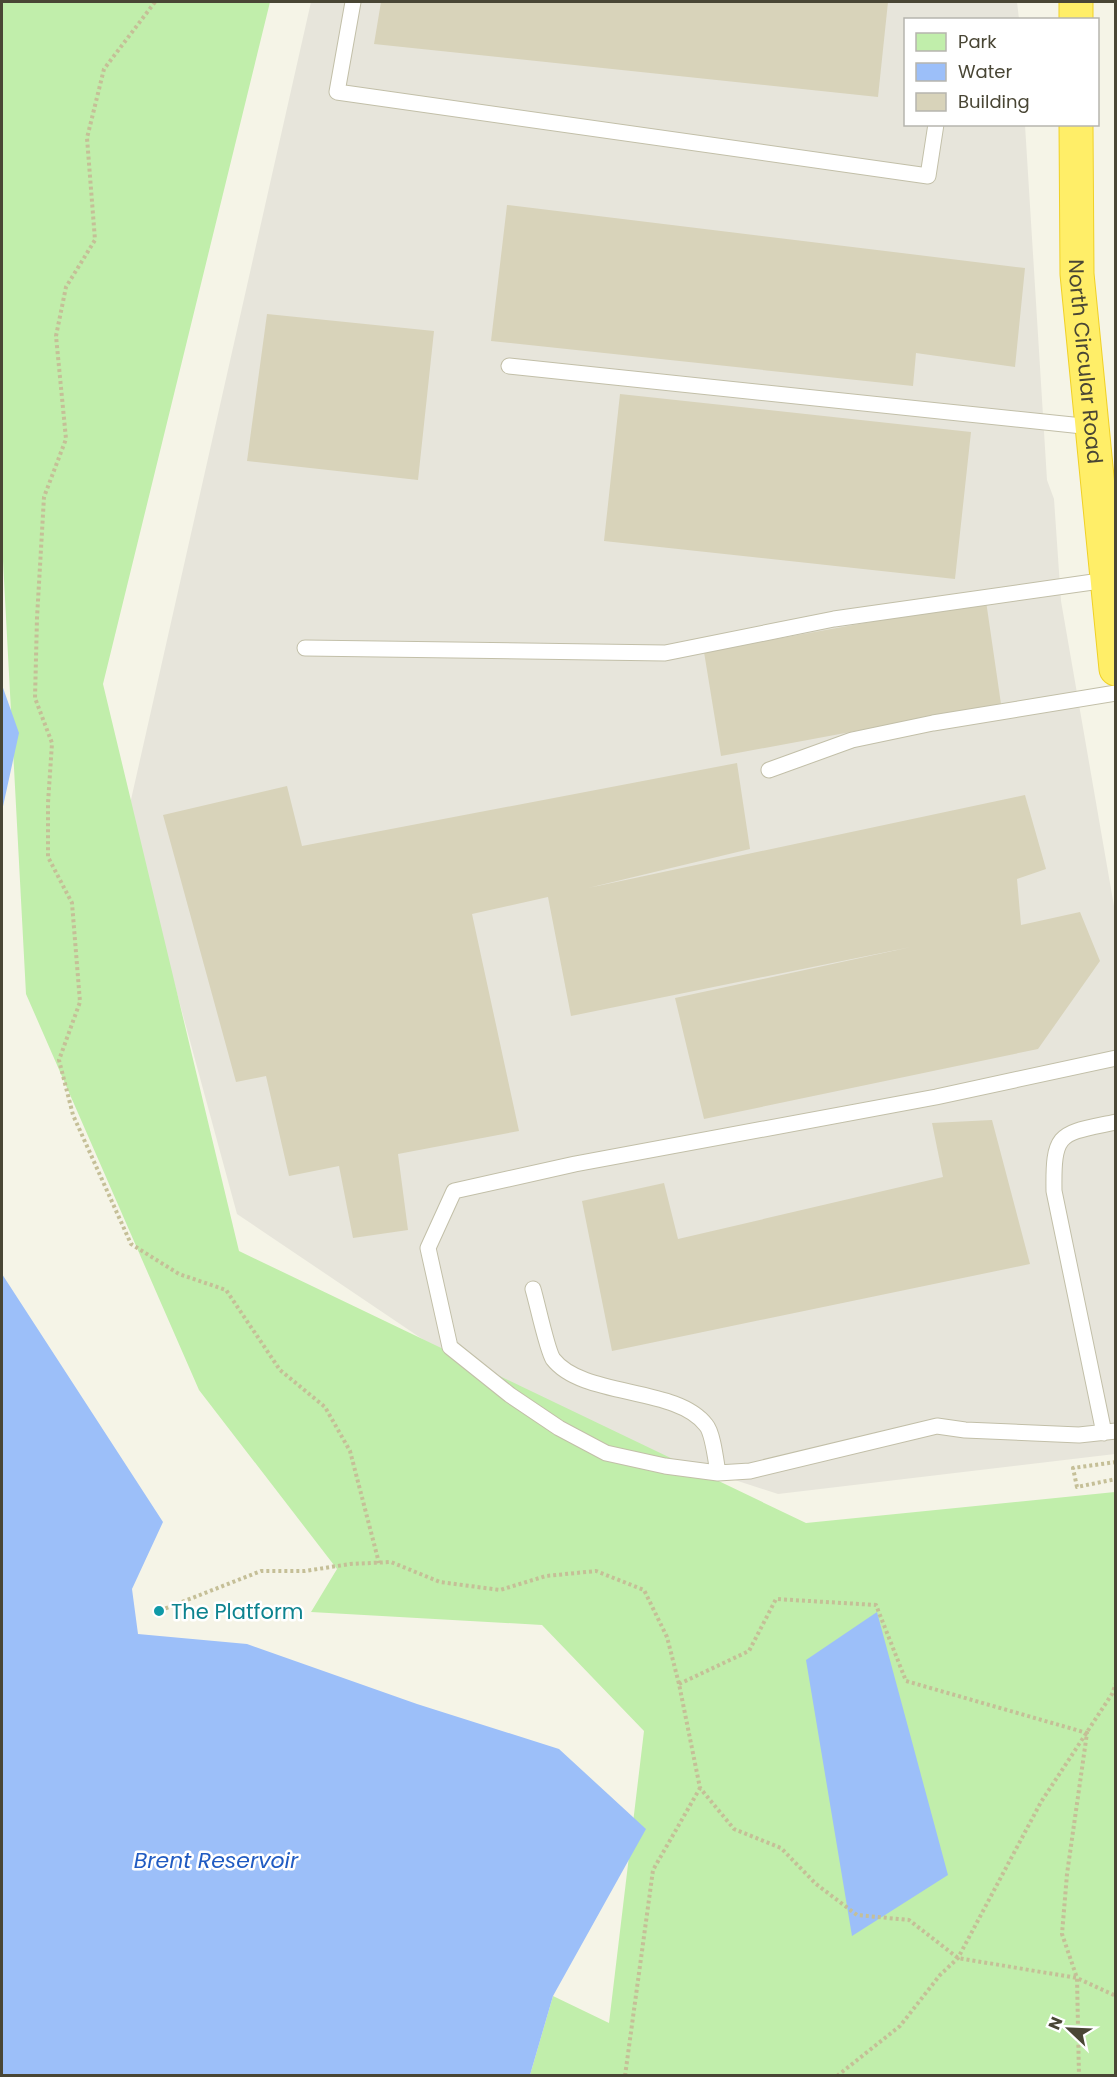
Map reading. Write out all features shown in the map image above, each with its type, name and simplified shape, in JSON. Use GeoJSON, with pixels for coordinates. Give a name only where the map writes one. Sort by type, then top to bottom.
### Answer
{"type":"FeatureCollection","features":[{"type":"Feature","properties":{"kind":"highway"},"geometry":{"type":"LineString","coordinates":[[1076,2],[1076,18]]}},
{"type":"Feature","properties":{"kind":"highway","name":"North Circular Road"},"geometry":{"type":"LineString","coordinates":[[1076,126],[1077,274],[1116,669]]}},
{"type":"Feature","properties":{"kind":"lane"},"geometry":{"type":"LineString","coordinates":[[353,2],[337,92],[928,176],[936,126]]}},
{"type":"Feature","properties":{"kind":"lane"},"geometry":{"type":"LineString","coordinates":[[509,366],[1092,427]]}},
{"type":"Feature","properties":{"kind":"lane"},"geometry":{"type":"LineString","coordinates":[[305,648],[665,653],[834,619],[1107,580]]}},
{"type":"Feature","properties":{"kind":"lane"},"geometry":{"type":"LineString","coordinates":[[769,770],[852,740],[933,723],[1116,693]]}},
{"type":"Feature","properties":{"kind":"lane"},"geometry":{"type":"LineString","coordinates":[[1116,1058],[936,1097],[575,1164],[454,1191],[428,1248],[450,1347],[529,1409],[606,1453],[665,1466],[718,1473],[750,1471],[937,1426],[965,1430],[1079,1436],[1110,1432],[1054,1191],[1054,1162],[1058,1144],[1070,1132],[1116,1122]]}},
{"type":"Feature","properties":{"kind":"lane"},"geometry":{"type":"LineString","coordinates":[[533,1288],[552,1358],[588,1381],[675,1404],[692,1412],[707,1426],[718,1473]]}},
{"type":"Feature","properties":{"kind":"path"},"geometry":{"type":"LineString","coordinates":[[155,2],[104,69],[87,138],[95,240],[66,287],[56,336],[66,439],[44,497],[35,698],[52,743],[48,803],[48,857],[72,903],[80,1002],[59,1060],[73,1115],[131,1244],[179,1274],[225,1290],[280,1370],[325,1407],[350,1451],[379,1563]]}},
{"type":"Feature","properties":{"kind":"path"},"geometry":{"type":"LineString","coordinates":[[1116,1462],[1073,1468],[1077,1487],[1116,1479]]}},
{"type":"Feature","properties":{"kind":"path"},"geometry":{"type":"LineString","coordinates":[[164,1610],[159,1611],[261,1571],[305,1571],[350,1564],[392,1562],[440,1582],[500,1590],[546,1576],[596,1571],[644,1590],[667,1637],[700,1788],[734,1829],[782,1848],[816,1884],[857,1915],[909,1920],[958,1958],[1077,1978],[1116,1996]]}},
{"type":"Feature","properties":{"kind":"path"},"geometry":{"type":"LineString","coordinates":[[679,1684],[749,1651],[776,1599],[876,1605],[906,1681],[1087,1733]]}},
{"type":"Feature","properties":{"kind":"path"},"geometry":{"type":"LineString","coordinates":[[837,2076],[900,2026],[940,1975],[958,1958],[1041,1802],[1112,1694],[1116,1683]]}},
{"type":"Feature","properties":{"kind":"path"},"geometry":{"type":"LineString","coordinates":[[1078,2076],[1077,1978],[1062,1934],[1067,1874],[1087,1733]]}},
{"type":"Feature","properties":{"kind":"path"},"geometry":{"type":"LineString","coordinates":[[625,2076],[653,1870],[700,1788]]}},
{"type":"Feature","properties":{"kind":"shaded area"},"geometry":{"type":"Polygon","coordinates":[[[311,2],[1017,2],[1019,18],[904,18],[904,126],[1025,126],[1047,480],[1054,499],[1061,601],[1115,912],[1115,1454],[778,1494],[535,1415],[237,1214],[128,813],[311,2]]]}},
{"type":"Feature","properties":{"kind":"green space"},"geometry":{"type":"Polygon","coordinates":[[[2,2],[270,2],[103,684],[239,1251],[806,1523],[1115,1492],[1115,2075],[530,2075],[553,1996],[609,2023],[644,1731],[542,1625],[311,1612],[337,1569],[199,1390],[26,994],[2,542],[2,2]]]}},
{"type":"Feature","properties":{"kind":"water"},"geometry":{"type":"Polygon","coordinates":[[[2,685],[19,733],[2,811],[2,685]]]}},
{"type":"Feature","properties":{"kind":"water","name":"Brent Reservoir"},"geometry":{"type":"Polygon","coordinates":[[[2,1274],[163,1522],[132,1589],[138,1634],[247,1644],[417,1704],[559,1749],[646,1829],[553,1996],[530,2075],[2,2075],[2,1274]]]}},
{"type":"Feature","properties":{"kind":"water"},"geometry":{"type":"Polygon","coordinates":[[[877,1612],[948,1875],[852,1936],[806,1660],[877,1612]]]}},
{"type":"Feature","properties":{"kind":"building"},"geometry":{"type":"Polygon","coordinates":[[[381,2],[888,2],[878,97],[374,44],[381,2]]]}},
{"type":"Feature","properties":{"kind":"building"},"geometry":{"type":"Polygon","coordinates":[[[507,205],[1025,268],[1015,367],[916,353],[913,386],[491,341],[507,205]]]}},
{"type":"Feature","properties":{"kind":"building"},"geometry":{"type":"Polygon","coordinates":[[[267,314],[434,331],[418,480],[247,461],[267,314]]]}},
{"type":"Feature","properties":{"kind":"building"},"geometry":{"type":"Polygon","coordinates":[[[620,394],[971,432],[955,579],[604,541],[620,394]]]}},
{"type":"Feature","properties":{"kind":"building"},"geometry":{"type":"Polygon","coordinates":[[[986,601],[1001,704],[721,756],[704,652],[986,601]]]}},
{"type":"Feature","properties":{"kind":"building"},"geometry":{"type":"Polygon","coordinates":[[[737,763],[750,849],[588,888],[1025,795],[1046,869],[1017,879],[1021,925],[1080,912],[1100,961],[1038,1049],[704,1119],[675,998],[911,947],[571,1016],[548,897],[472,914],[519,1131],[398,1154],[408,1230],[353,1238],[339,1166],[289,1176],[266,1076],[236,1082],[163,815],[287,786],[302,846],[737,763]]]}},
{"type":"Feature","properties":{"kind":"building"},"geometry":{"type":"Polygon","coordinates":[[[992,1120],[1030,1264],[612,1351],[582,1201],[664,1183],[678,1239],[943,1177],[932,1123],[992,1120]]]}},
{"type":"Feature","properties":{"kind":"place","name":"The Platform"},"geometry":{"type":"Point","coordinates":[159,1611]}}]}
